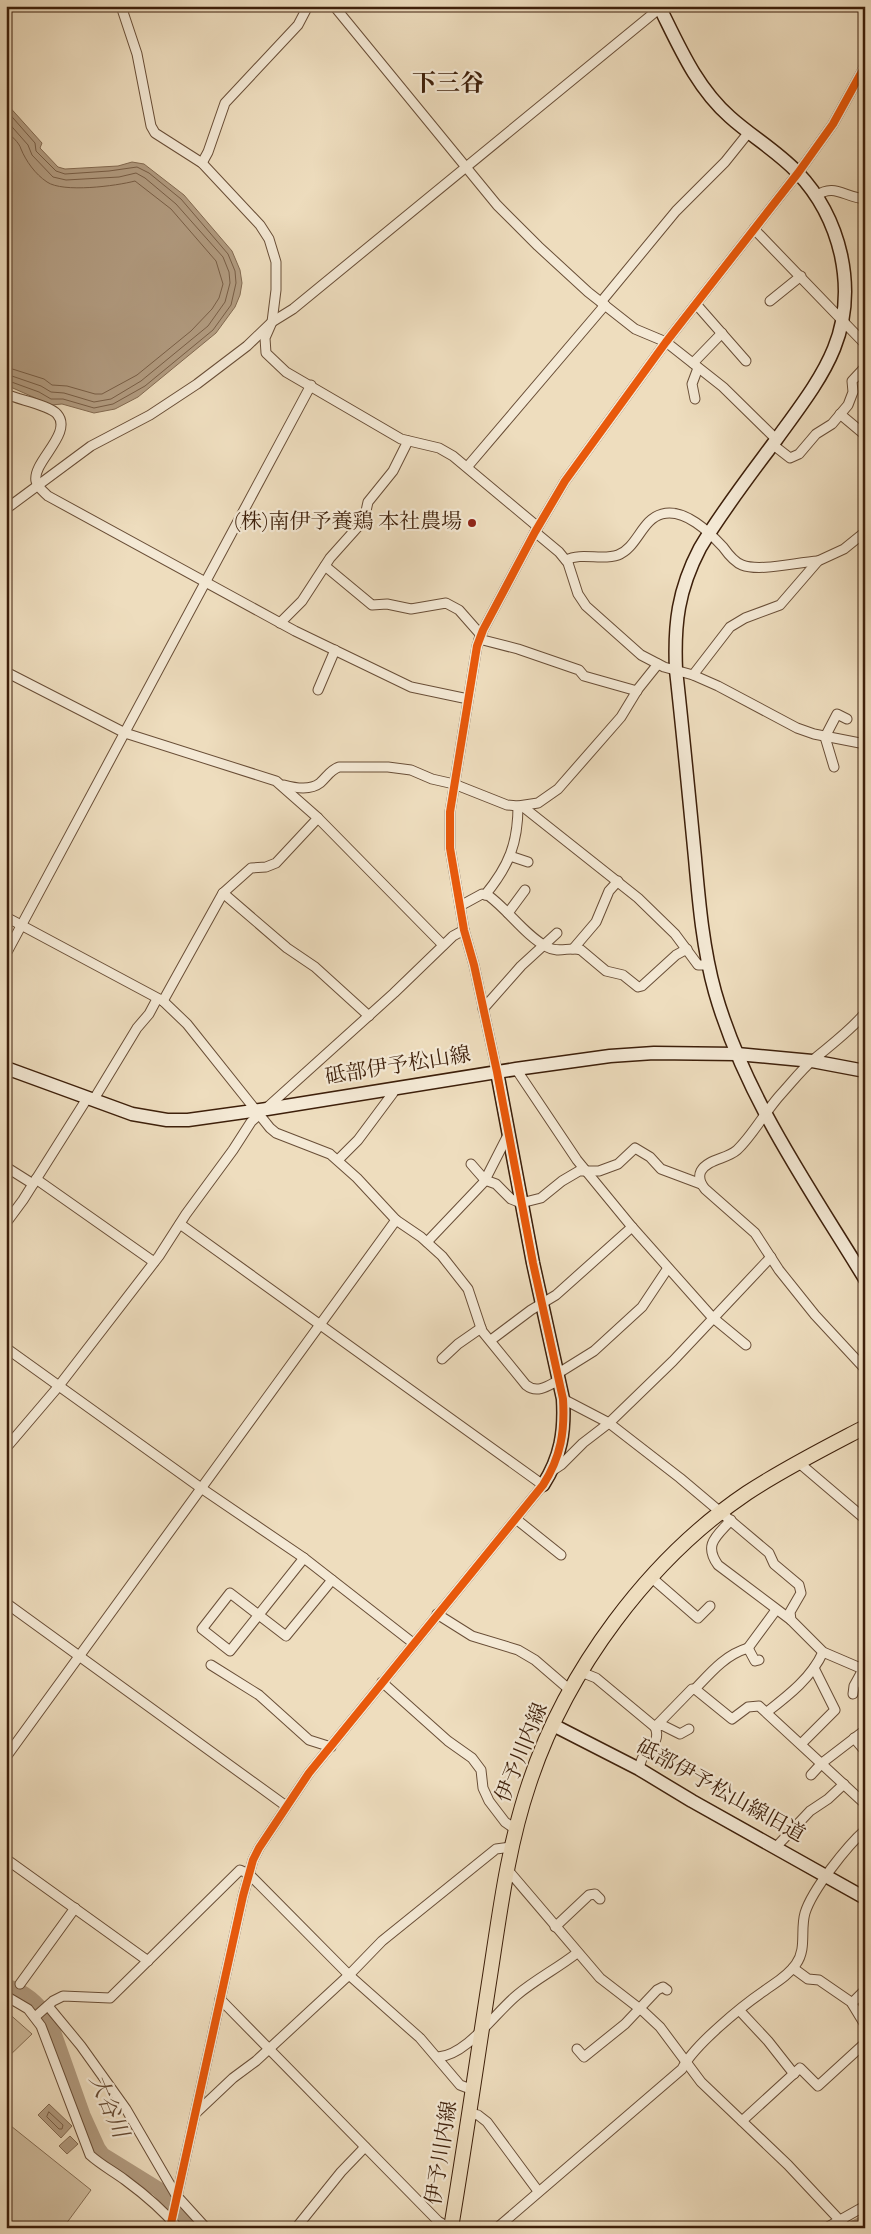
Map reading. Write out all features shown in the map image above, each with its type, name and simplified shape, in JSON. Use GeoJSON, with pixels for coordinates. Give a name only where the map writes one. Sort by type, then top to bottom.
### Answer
{"type":"FeatureCollection","features":[{"type":"Feature","properties":{"kind":"main road","name":"伊予川内線"},"geometry":{"type":"LineString","coordinates":[[442,2225],[470,2113],[514,1829],[529,1782],[553,1725],[581,1672],[623,1610],[685,1543],[726,1516],[746,1494],[798,1462],[865,1428]]}},
{"type":"Feature","properties":{"kind":"street"},"geometry":{"type":"LineString","coordinates":[[121,6],[137,54],[151,126],[155,133],[202,162],[260,225],[268,239],[276,262],[276,290],[272,322],[265,338],[266,353],[286,372],[408,441],[439,448],[468,466],[537,530],[566,560],[578,594],[586,606],[631,647],[658,664],[693,675],[718,686],[797,728],[825,737],[865,744]]}},
{"type":"Feature","properties":{"kind":"street"},"geometry":{"type":"LineString","coordinates":[[202,162],[208,152],[225,103],[298,25],[308,6]]}},
{"type":"Feature","properties":{"kind":"street"},"geometry":{"type":"LineString","coordinates":[[334,6],[497,205],[538,246],[603,304],[635,329],[666,342],[723,387],[790,458],[793,458],[816,434],[826,429],[840,414],[852,398],[852,381],[865,367]]}},
{"type":"Feature","properties":{"kind":"street"},"geometry":{"type":"LineString","coordinates":[[6,509],[91,446],[150,415],[197,384],[247,346],[272,322],[293,309],[660,7],[687,61],[705,90],[730,117],[798,173],[816,196],[829,220],[841,254],[845,289],[843,319],[834,352],[810,394],[709,533],[692,564],[681,594],[675,626],[676,670],[701,914],[709,964],[724,1020],[748,1082],[765,1114],[865,1279]]}},
{"type":"Feature","properties":{"kind":"street"},"geometry":{"type":"LineString","coordinates":[[171,2221],[249,1874],[259,1848],[286,1806],[331,1747],[413,1643],[543,1485],[552,1471],[561,1446],[564,1418],[563,1399],[521,1203],[497,1072],[464,930],[450,848],[450,812],[473,663],[480,637],[565,481],[666,342],[798,173],[833,124],[864,69]]}},
{"type":"Feature","properties":{"kind":"street"},"geometry":{"type":"LineString","coordinates":[[468,466],[603,304],[676,211],[725,162],[748,132]]}},
{"type":"Feature","properties":{"kind":"street"},"geometry":{"type":"LineString","coordinates":[[816,196],[827,189],[851,198],[865,199]]}},
{"type":"Feature","properties":{"kind":"street"},"geometry":{"type":"LineString","coordinates":[[754,229],[843,319],[865,344]]}},
{"type":"Feature","properties":{"kind":"street"},"geometry":{"type":"LineString","coordinates":[[770,301],[800,276]]}},
{"type":"Feature","properties":{"kind":"street"},"geometry":{"type":"LineString","coordinates":[[696,304],[746,360]]}},
{"type":"Feature","properties":{"kind":"street"},"geometry":{"type":"LineString","coordinates":[[695,400],[692,384],[696,365],[722,333]]}},
{"type":"Feature","properties":{"kind":"street"},"geometry":{"type":"LineString","coordinates":[[6,954],[311,385]]}},
{"type":"Feature","properties":{"kind":"street"},"geometry":{"type":"LineString","coordinates":[[6,394],[56,413],[61,421],[60,430],[36,475],[38,486],[48,496],[204,583],[335,650],[412,687],[468,699]]}},
{"type":"Feature","properties":{"kind":"street"},"geometry":{"type":"LineString","coordinates":[[840,414],[865,435]]}},
{"type":"Feature","properties":{"kind":"street"},"geometry":{"type":"LineString","coordinates":[[280,623],[302,601],[340,545],[364,520],[368,502],[393,471],[408,441]]}},
{"type":"Feature","properties":{"kind":"street"},"geometry":{"type":"LineString","coordinates":[[566,560],[574,557],[619,555],[628,548],[654,517],[670,512],[684,517],[709,533],[742,566],[761,567],[818,561],[844,550],[865,532]]}},
{"type":"Feature","properties":{"kind":"street"},"geometry":{"type":"LineString","coordinates":[[693,675],[730,627],[745,618],[780,605],[818,561]]}},
{"type":"Feature","properties":{"kind":"street"},"geometry":{"type":"LineString","coordinates":[[325,566],[372,604],[386,604],[410,609],[446,603],[459,610],[480,637],[579,670],[584,676],[637,691]]}},
{"type":"Feature","properties":{"kind":"street"},"geometry":{"type":"LineString","coordinates":[[318,690],[335,650]]}},
{"type":"Feature","properties":{"kind":"street"},"geometry":{"type":"LineString","coordinates":[[6,672],[124,733],[281,784],[306,788],[315,786],[333,769],[339,767],[399,768],[454,784],[507,805],[520,806],[538,803],[558,789],[621,718],[637,691],[658,664]]}},
{"type":"Feature","properties":{"kind":"street"},"geometry":{"type":"LineString","coordinates":[[834,767],[825,737],[838,714],[847,719]]}},
{"type":"Feature","properties":{"kind":"street"},"geometry":{"type":"LineString","coordinates":[[281,784],[318,818],[444,945]]}},
{"type":"Feature","properties":{"kind":"street"},"geometry":{"type":"LineString","coordinates":[[520,806],[618,881],[659,917],[687,949],[698,965],[709,964]]}},
{"type":"Feature","properties":{"kind":"street"},"geometry":{"type":"LineString","coordinates":[[485,895],[502,873],[510,856],[518,826],[520,806]]}},
{"type":"Feature","properties":{"kind":"street"},"geometry":{"type":"LineString","coordinates":[[6,1223],[137,1028],[160,1000],[223,893],[251,868],[266,867],[276,863],[318,818]]}},
{"type":"Feature","properties":{"kind":"street"},"geometry":{"type":"LineString","coordinates":[[510,856],[528,862]]}},
{"type":"Feature","properties":{"kind":"street"},"geometry":{"type":"LineString","coordinates":[[573,949],[596,922],[609,891],[618,881]]}},
{"type":"Feature","properties":{"kind":"street"},"geometry":{"type":"LineString","coordinates":[[508,913],[525,890]]}},
{"type":"Feature","properties":{"kind":"street"},"geometry":{"type":"LineString","coordinates":[[223,893],[287,948],[315,967],[369,1016]]}},
{"type":"Feature","properties":{"kind":"street"},"geometry":{"type":"LineString","coordinates":[[460,906],[472,898],[482,894],[485,895],[544,944],[556,950],[581,950],[606,971],[623,975],[638,987],[642,986],[676,955],[687,949]]}},
{"type":"Feature","properties":{"kind":"street"},"geometry":{"type":"LineString","coordinates":[[6,918],[160,1000],[187,1024],[261,1112],[276,1133],[322,1150],[338,1160],[396,1220],[427,1242],[442,1256],[468,1289],[481,1328],[530,1389],[542,1389],[594,1351],[642,1307],[668,1268]]}},
{"type":"Feature","properties":{"kind":"street"},"geometry":{"type":"LineString","coordinates":[[6,1448],[58,1387],[154,1262],[245,1130],[261,1112],[369,1016],[444,945],[464,930]]}},
{"type":"Feature","properties":{"kind":"street"},"geometry":{"type":"LineString","coordinates":[[483,1009],[521,966],[557,933]]}},
{"type":"Feature","properties":{"kind":"street"},"geometry":{"type":"LineString","coordinates":[[701,1184],[700,1175],[706,1166],[738,1150],[765,1114],[812,1061],[854,1026],[865,1013]]}},
{"type":"Feature","properties":{"kind":"street","name":"砥部伊予松山線"},"geometry":{"type":"LineString","coordinates":[[6,1068],[132,1114],[167,1120],[188,1120],[261,1112],[393,1088],[610,1056],[654,1053],[737,1054],[812,1061],[865,1071]]}},
{"type":"Feature","properties":{"kind":"street"},"geometry":{"type":"LineString","coordinates":[[516,1069],[547,1118],[585,1170],[632,1227],[712,1317],[746,1346]]}},
{"type":"Feature","properties":{"kind":"street"},"geometry":{"type":"LineString","coordinates":[[338,1160],[358,1140],[393,1093],[393,1088]]}},
{"type":"Feature","properties":{"kind":"street"},"geometry":{"type":"LineString","coordinates":[[427,1242],[485,1180],[508,1135]]}},
{"type":"Feature","properties":{"kind":"street"},"geometry":{"type":"LineString","coordinates":[[471,1164],[485,1180],[496,1184],[511,1199],[521,1203],[541,1198],[562,1181],[585,1170],[600,1171],[613,1166],[635,1148],[650,1157],[662,1169],[701,1184],[750,1228],[816,1315],[865,1370]]}},
{"type":"Feature","properties":{"kind":"street"},"geometry":{"type":"LineString","coordinates":[[6,1167],[34,1182],[154,1262]]}},
{"type":"Feature","properties":{"kind":"street"},"geometry":{"type":"LineString","coordinates":[[6,1757],[396,1220]]}},
{"type":"Feature","properties":{"kind":"street"},"geometry":{"type":"LineString","coordinates":[[180,1224],[543,1485]]}},
{"type":"Feature","properties":{"kind":"street"},"geometry":{"type":"LineString","coordinates":[[490,1340],[556,1294],[632,1227]]}},
{"type":"Feature","properties":{"kind":"street"},"geometry":{"type":"LineString","coordinates":[[552,1471],[561,1465],[583,1442],[609,1423],[673,1361],[712,1317],[771,1257]]}},
{"type":"Feature","properties":{"kind":"street"},"geometry":{"type":"LineString","coordinates":[[442,1359],[458,1344],[481,1328]]}},
{"type":"Feature","properties":{"kind":"street"},"geometry":{"type":"LineString","coordinates":[[6,1348],[201,1488],[304,1558],[413,1643]]}},
{"type":"Feature","properties":{"kind":"street"},"geometry":{"type":"LineString","coordinates":[[563,1399],[609,1423],[726,1516],[769,1553],[774,1564],[799,1586],[800,1593],[790,1612],[791,1620]]}},
{"type":"Feature","properties":{"kind":"street"},"geometry":{"type":"LineString","coordinates":[[798,1462],[865,1519]]}},
{"type":"Feature","properties":{"kind":"street"},"geometry":{"type":"LineString","coordinates":[[726,1516],[711,1544],[710,1552],[713,1558],[718,1565],[791,1620],[823,1652],[864,1669],[854,1686],[853,1694]]}},
{"type":"Feature","properties":{"kind":"street"},"geometry":{"type":"LineString","coordinates":[[516,1519],[561,1555]]}},
{"type":"Feature","properties":{"kind":"street"},"geometry":{"type":"LineString","coordinates":[[304,1558],[259,1614],[230,1650],[202,1628],[230,1593],[259,1614],[286,1636],[332,1580]]}},
{"type":"Feature","properties":{"kind":"street"},"geometry":{"type":"LineString","coordinates":[[652,1578],[698,1618],[710,1606]]}},
{"type":"Feature","properties":{"kind":"street"},"geometry":{"type":"LineString","coordinates":[[6,1603],[286,1806]]}},
{"type":"Feature","properties":{"kind":"street"},"geometry":{"type":"LineString","coordinates":[[655,1727],[688,1692],[695,1689],[723,1661],[734,1652],[748,1648],[776,1610]]}},
{"type":"Feature","properties":{"kind":"street"},"geometry":{"type":"LineString","coordinates":[[437,1614],[472,1636],[518,1650],[535,1660],[571,1691]]}},
{"type":"Feature","properties":{"kind":"street"},"geometry":{"type":"LineString","coordinates":[[748,1648],[755,1661],[759,1660]]}},
{"type":"Feature","properties":{"kind":"street"},"geometry":{"type":"LineString","coordinates":[[767,1712],[784,1700],[814,1668],[823,1652]]}},
{"type":"Feature","properties":{"kind":"street"},"geometry":{"type":"LineString","coordinates":[[211,1665],[259,1695],[309,1740],[331,1747]]}},
{"type":"Feature","properties":{"kind":"street"},"geometry":{"type":"LineString","coordinates":[[801,1744],[834,1710],[814,1668]]}},
{"type":"Feature","properties":{"kind":"street"},"geometry":{"type":"LineString","coordinates":[[581,1672],[596,1678],[655,1727],[657,1737],[654,1744],[643,1757],[639,1769]]}},
{"type":"Feature","properties":{"kind":"street"},"geometry":{"type":"LineString","coordinates":[[382,1682],[448,1741],[472,1758],[481,1770],[484,1788],[489,1801],[505,1822],[514,1829]]}},
{"type":"Feature","properties":{"kind":"street"},"geometry":{"type":"LineString","coordinates":[[695,1689],[732,1720],[753,1706],[759,1706],[865,1804]]}},
{"type":"Feature","properties":{"kind":"street","name":"砥部伊予松山線旧道"},"geometry":{"type":"LineString","coordinates":[[553,1725],[639,1769],[692,1801],[828,1875],[865,1898]]}},
{"type":"Feature","properties":{"kind":"street"},"geometry":{"type":"LineString","coordinates":[[655,1727],[662,1726],[680,1734],[689,1729]]}},
{"type":"Feature","properties":{"kind":"street"},"geometry":{"type":"LineString","coordinates":[[811,1775],[822,1763],[865,1730]]}},
{"type":"Feature","properties":{"kind":"street"},"geometry":{"type":"LineString","coordinates":[[854,1738],[865,1750]]}},
{"type":"Feature","properties":{"kind":"street"},"geometry":{"type":"LineString","coordinates":[[776,1847],[810,1811],[828,1799],[844,1784]]}},
{"type":"Feature","properties":{"kind":"street"},"geometry":{"type":"LineString","coordinates":[[497,2228],[682,2068],[686,2060],[740,2011],[793,1968],[800,1956],[803,1944],[802,1923],[808,1904],[828,1875],[865,1830]]}},
{"type":"Feature","properties":{"kind":"street"},"geometry":{"type":"LineString","coordinates":[[197,2112],[349,1975],[382,1941],[496,1850],[511,1848]]}},
{"type":"Feature","properties":{"kind":"street"},"geometry":{"type":"LineString","coordinates":[[6,1859],[148,1961]]}},
{"type":"Feature","properties":{"kind":"street"},"geometry":{"type":"LineString","coordinates":[[507,1869],[600,1978],[660,2027],[701,2082],[788,2165],[842,2223]]}},
{"type":"Feature","properties":{"kind":"street"},"geometry":{"type":"LineString","coordinates":[[37,2016],[58,1998],[71,1995],[110,1998],[240,1870],[249,1874],[349,1975],[420,2038],[460,2085],[473,2090]]}},
{"type":"Feature","properties":{"kind":"street"},"geometry":{"type":"LineString","coordinates":[[555,1927],[589,1896],[595,1894],[600,1899]]}},
{"type":"Feature","properties":{"kind":"street"},"geometry":{"type":"LineString","coordinates":[[20,1984],[75,1908]]}},
{"type":"Feature","properties":{"kind":"street"},"geometry":{"type":"LineString","coordinates":[[438,2058],[451,2055],[482,2030],[517,1995],[577,1953]]}},
{"type":"Feature","properties":{"kind":"street"},"geometry":{"type":"LineString","coordinates":[[793,1968],[808,1979],[824,1983],[852,2003],[865,2025]]}},
{"type":"Feature","properties":{"kind":"street"},"geometry":{"type":"LineString","coordinates":[[577,2050],[584,2057],[640,2009],[657,1990],[663,1987],[667,1990]]}},
{"type":"Feature","properties":{"kind":"street"},"geometry":{"type":"LineString","coordinates":[[852,2003],[865,1990]]}},
{"type":"Feature","properties":{"kind":"street"},"geometry":{"type":"LineString","coordinates":[[6,1996],[20,2003],[37,2016],[90,2155],[100,2165],[145,2195],[178,2228]]}},
{"type":"Feature","properties":{"kind":"street"},"geometry":{"type":"LineString","coordinates":[[220,1999],[442,2225]]}},
{"type":"Feature","properties":{"kind":"street"},"geometry":{"type":"LineString","coordinates":[[46,2007],[81,2046],[126,2109],[176,2197],[206,2228]]}},
{"type":"Feature","properties":{"kind":"street"},"geometry":{"type":"LineString","coordinates":[[740,2011],[768,2041],[794,2074]]}},
{"type":"Feature","properties":{"kind":"street"},"geometry":{"type":"LineString","coordinates":[[742,2121],[800,2068],[818,2086],[865,2043]]}},
{"type":"Feature","properties":{"kind":"street"},"geometry":{"type":"LineString","coordinates":[[470,2113],[478,2115],[487,2122],[538,2191]]}},
{"type":"Feature","properties":{"kind":"street"},"geometry":{"type":"LineString","coordinates":[[296,2228],[341,2172],[365,2147]]}},
{"type":"Feature","properties":{"kind":"street"},"geometry":{"type":"LineString","coordinates":[[826,2228],[842,2223],[865,2206]]}},
{"type":"Feature","properties":{"kind":"shaded area"},"geometry":{"type":"Polygon","coordinates":[[[6,2011],[32,2034],[6,2059],[6,2011]]]}},
{"type":"Feature","properties":{"kind":"shaded area"},"geometry":{"type":"Polygon","coordinates":[[[6,2122],[91,2190],[63,2228],[6,2228],[6,2122]]]}},
{"type":"Feature","properties":{"kind":"water"},"geometry":{"type":"Polygon","coordinates":[[[6,103],[42,143],[40,148],[58,167],[65,169],[118,166],[132,162],[144,164],[184,195],[232,251],[240,270],[242,283],[240,295],[235,307],[216,333],[138,397],[115,409],[94,413],[62,404],[51,405],[6,385],[6,103]]]}},
{"type":"Feature","properties":{"kind":"water"},"geometry":{"type":"Polygon","coordinates":[[[49,2104],[72,2126],[61,2138],[38,2115],[49,2104]]]}},
{"type":"Feature","properties":{"kind":"water"},"geometry":{"type":"Polygon","coordinates":[[[70,2136],[78,2144],[67,2154],[59,2146],[70,2136]]]}},
{"type":"Feature","properties":{"kind":"waterway","name":"大谷川"},"geometry":{"type":"LineString","coordinates":[[6,1986],[30,1998],[49,2019],[83,2115],[103,2155],[158,2189],[195,2228]]}},
{"type":"Feature","properties":{"kind":"waterway","name":"大谷川"},"geometry":{"type":"LineString","coordinates":[[854,2228],[865,2222]]}},
{"type":"Feature","properties":{"kind":"cycle path"},"geometry":{"type":"LineString","coordinates":[[170,2228],[243,1896],[253,1860],[309,1773],[543,1485],[554,1464],[560,1444],[563,1422],[563,1399],[533,1263],[497,1072],[474,965],[464,930],[450,848],[450,812],[477,646],[483,630],[535,532],[565,481],[666,342],[798,173],[833,124],[865,66]]}},
{"type":"Feature","properties":{"kind":"place","name":"(株)南伊予養鶏 本社農場"},"geometry":{"type":"Point","coordinates":[472,523]}},
{"type":"Feature","properties":{"kind":"district","name":"下三谷"},"geometry":{"type":"Point","coordinates":[448,85]}}]}
